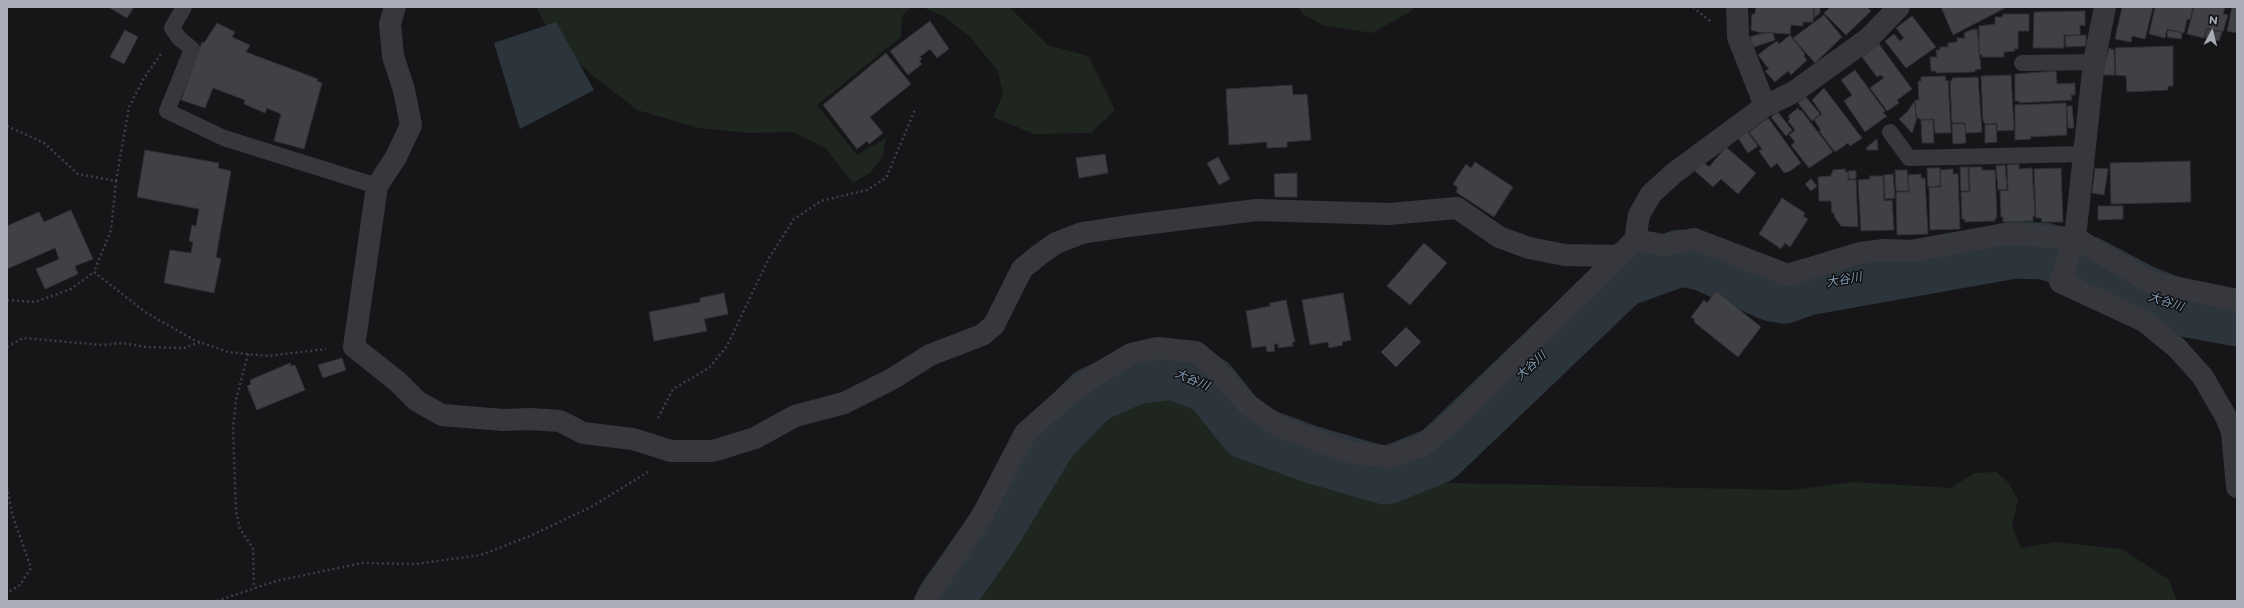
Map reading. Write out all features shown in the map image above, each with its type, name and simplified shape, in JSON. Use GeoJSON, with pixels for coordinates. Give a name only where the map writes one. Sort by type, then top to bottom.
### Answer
{"type":"FeatureCollection","features":[{"type":"Feature","properties":{"kind":"street"},"geometry":{"type":"LineString","coordinates":[[395,7],[390,24],[393,56],[404,90],[411,125],[396,157],[377,186],[354,346],[398,382],[417,401],[442,415],[503,420],[530,419],[560,421],[583,433],[633,439],[671,451],[713,450],[755,438],[794,416],[844,403],[892,379],[930,355],[982,335],[994,325],[1022,270],[1056,243],[1082,233],[1257,210],[1389,214],[1457,208],[1499,237],[1529,248],[1565,255],[1618,256]]}},
{"type":"Feature","properties":{"kind":"street"},"geometry":{"type":"LineString","coordinates":[[1737,7],[1738,38],[1765,106]]}},
{"type":"Feature","properties":{"kind":"street"},"geometry":{"type":"LineString","coordinates":[[925,601],[982,516],[1025,433],[1068,395],[1097,374],[1131,354],[1157,348],[1196,352],[1213,366],[1248,405],[1280,427],[1348,452],[1390,457],[1422,446],[1451,422],[1635,240],[1639,215],[1651,194],[1674,174],[1765,106],[1794,92],[1870,38],[1899,7]]}},
{"type":"Feature","properties":{"kind":"street"},"geometry":{"type":"LineString","coordinates":[[2105,7],[2094,62],[2074,242],[2060,282],[2144,321],[2177,348],[2203,377],[2226,417],[2232,432],[2237,487]]}},
{"type":"Feature","properties":{"kind":"street"},"geometry":{"type":"LineString","coordinates":[[1635,240],[1664,245],[1694,239],[1788,275],[1860,253],[1884,250],[1914,251],[2005,234],[2074,242],[2150,282],[2237,300]]}},
{"type":"Feature","properties":{"kind":"lane"},"geometry":{"type":"LineString","coordinates":[[184,7],[172,28],[178,38],[192,49],[167,111],[224,138],[377,186]]}},
{"type":"Feature","properties":{"kind":"lane"},"geometry":{"type":"LineString","coordinates":[[2022,63],[2094,62]]}},
{"type":"Feature","properties":{"kind":"lane"},"geometry":{"type":"LineString","coordinates":[[1890,132],[1909,158],[2083,154]]}},
{"type":"Feature","properties":{"kind":"path"},"geometry":{"type":"LineString","coordinates":[[7,126],[44,143],[78,174],[116,181],[112,230],[94,272],[71,289],[35,302],[7,300]]}},
{"type":"Feature","properties":{"kind":"path"},"geometry":{"type":"LineString","coordinates":[[94,272],[145,312],[200,342],[228,352],[268,356],[354,346]]}},
{"type":"Feature","properties":{"kind":"path"},"geometry":{"type":"LineString","coordinates":[[7,347],[23,338],[103,345],[122,343],[146,347],[184,348],[200,342]]}},
{"type":"Feature","properties":{"kind":"path"},"geometry":{"type":"LineString","coordinates":[[248,354],[236,400],[233,428],[236,511],[240,529],[253,548],[254,588]]}},
{"type":"Feature","properties":{"kind":"path"},"geometry":{"type":"LineString","coordinates":[[7,487],[12,514],[31,568],[20,585],[7,593]]}},
{"type":"Feature","properties":{"kind":"shaded area"},"geometry":{"type":"Polygon","coordinates":[[[536,7],[911,7],[902,16],[901,37],[817,105],[857,155],[886,138],[883,156],[871,172],[853,183],[825,148],[793,132],[750,133],[699,128],[637,110],[592,75],[553,39],[536,7]]]}},
{"type":"Feature","properties":{"kind":"shaded area"},"geometry":{"type":"Polygon","coordinates":[[[922,7],[1009,7],[1048,45],[1088,56],[1115,110],[1091,133],[1034,134],[993,117],[1003,94],[998,71],[970,37],[945,17],[922,7]]]}},
{"type":"Feature","properties":{"kind":"shaded area"},"geometry":{"type":"Polygon","coordinates":[[[1298,7],[1413,7],[1413,10],[1372,33],[1322,25],[1303,14],[1298,7]]]}},
{"type":"Feature","properties":{"kind":"shaded area"},"geometry":{"type":"Polygon","coordinates":[[[556,22],[594,90],[520,129],[494,43],[556,22]]]}},
{"type":"Feature","properties":{"kind":"shaded area"},"geometry":{"type":"Polygon","coordinates":[[[1174,384],[1203,404],[1247,441],[1350,481],[1792,490],[1854,482],[1951,488],[1974,473],[1996,472],[2008,482],[2018,500],[2012,526],[2021,548],[2055,542],[2122,549],[2169,580],[2177,601],[961,601],[979,582],[1048,471],[1094,414],[1128,391],[1174,384]]]}},
{"type":"Feature","properties":{"kind":"building"},"geometry":{"type":"Polygon","coordinates":[[[108,7],[134,7],[127,18],[108,7]]]}},
{"type":"Feature","properties":{"kind":"building"},"geometry":{"type":"Polygon","coordinates":[[[1756,7],[1814,7],[1813,22],[1803,22],[1803,26],[1791,25],[1790,34],[1758,32],[1751,30],[1752,14],[1755,14],[1756,7]]]}},
{"type":"Feature","properties":{"kind":"building"},"geometry":{"type":"Polygon","coordinates":[[[1815,7],[1820,7],[1820,13],[1814,18],[1815,7]]]}},
{"type":"Feature","properties":{"kind":"building"},"geometry":{"type":"Polygon","coordinates":[[[1831,7],[1867,7],[1871,11],[1846,35],[1824,13],[1831,7]]]}},
{"type":"Feature","properties":{"kind":"building"},"geometry":{"type":"Polygon","coordinates":[[[1941,7],[2004,7],[2005,8],[1953,35],[1941,7]]]}},
{"type":"Feature","properties":{"kind":"building"},"geometry":{"type":"Polygon","coordinates":[[[2122,7],[2153,7],[2145,39],[2132,36],[2131,42],[2115,39],[2122,7]]]}},
{"type":"Feature","properties":{"kind":"building"},"geometry":{"type":"Polygon","coordinates":[[[2155,7],[2193,7],[2190,20],[2187,19],[2184,33],[2167,29],[2165,38],[2149,34],[2155,7]]]}},
{"type":"Feature","properties":{"kind":"building"},"geometry":{"type":"Polygon","coordinates":[[[2194,7],[2225,7],[2223,14],[2228,15],[2223,32],[2207,28],[2204,38],[2187,34],[2194,7]]]}},
{"type":"Feature","properties":{"kind":"building"},"geometry":{"type":"Polygon","coordinates":[[[2232,7],[2237,7],[2237,33],[2227,31],[2232,7]]]}},
{"type":"Feature","properties":{"kind":"building"},"geometry":{"type":"Polygon","coordinates":[[[2085,11],[2085,26],[2080,25],[2080,35],[2064,35],[2064,48],[2033,48],[2034,12],[2085,11]]]}},
{"type":"Feature","properties":{"kind":"building"},"geometry":{"type":"Polygon","coordinates":[[[2003,14],[2029,14],[2029,31],[2018,31],[2018,49],[2014,49],[2015,51],[2004,52],[2004,57],[1982,57],[1982,55],[1979,54],[1979,26],[1995,24],[1995,17],[2003,17],[2003,14]]]}},
{"type":"Feature","properties":{"kind":"building"},"geometry":{"type":"Polygon","coordinates":[[[1824,15],[1842,37],[1815,63],[1793,38],[1824,15]]]}},
{"type":"Feature","properties":{"kind":"building"},"geometry":{"type":"Polygon","coordinates":[[[1912,16],[1936,47],[1906,68],[1885,41],[1894,34],[1900,41],[1904,38],[1896,28],[1912,16]]]}},
{"type":"Feature","properties":{"kind":"building"},"geometry":{"type":"Polygon","coordinates":[[[930,21],[949,49],[937,58],[930,49],[920,57],[922,59],[919,61],[922,64],[908,75],[890,51],[930,21]]]}},
{"type":"Feature","properties":{"kind":"building"},"geometry":{"type":"Polygon","coordinates":[[[217,23],[235,32],[232,37],[250,45],[246,52],[318,79],[317,81],[322,83],[304,149],[274,141],[281,114],[267,108],[265,113],[244,104],[245,100],[213,88],[205,108],[181,100],[202,42],[204,43],[217,23]]]}},
{"type":"Feature","properties":{"kind":"building"},"geometry":{"type":"Polygon","coordinates":[[[1977,29],[1981,69],[1975,70],[1975,72],[1936,73],[1936,71],[1931,71],[1930,57],[1937,57],[1936,50],[1940,50],[1940,47],[1948,47],[1948,43],[1957,42],[1957,38],[1965,38],[1964,33],[1977,29]]]}},
{"type":"Feature","properties":{"kind":"building"},"geometry":{"type":"Polygon","coordinates":[[[2207,29],[2222,32],[2219,41],[2205,38],[2207,29]]]}},
{"type":"Feature","properties":{"kind":"building"},"geometry":{"type":"Polygon","coordinates":[[[125,30],[138,37],[124,64],[110,57],[125,30]]]}},
{"type":"Feature","properties":{"kind":"building"},"geometry":{"type":"Polygon","coordinates":[[[2168,30],[2182,33],[2181,39],[2167,37],[2168,30]]]}},
{"type":"Feature","properties":{"kind":"building"},"geometry":{"type":"Polygon","coordinates":[[[1763,33],[1773,33],[1775,40],[1754,47],[1750,37],[1763,33]]]}},
{"type":"Feature","properties":{"kind":"building"},"geometry":{"type":"Polygon","coordinates":[[[1790,35],[1805,54],[1804,56],[1807,60],[1791,75],[1788,71],[1775,82],[1765,71],[1769,69],[1758,55],[1777,41],[1779,44],[1790,35]]]}},
{"type":"Feature","properties":{"kind":"building"},"geometry":{"type":"Polygon","coordinates":[[[2086,35],[2086,46],[2066,47],[2065,36],[2086,35]]]}},
{"type":"Feature","properties":{"kind":"building"},"geometry":{"type":"Polygon","coordinates":[[[1879,44],[1912,89],[1897,100],[1899,103],[1887,111],[1870,88],[1884,78],[1881,75],[1877,77],[1862,57],[1879,44]]]}},
{"type":"Feature","properties":{"kind":"building"},"geometry":{"type":"Polygon","coordinates":[[[2173,46],[2173,86],[2168,86],[2168,90],[2127,92],[2126,76],[2116,75],[2115,48],[2173,46]]]}},
{"type":"Feature","properties":{"kind":"building"},"geometry":{"type":"Polygon","coordinates":[[[2109,48],[2114,50],[2115,75],[2102,75],[2109,48]]]}},
{"type":"Feature","properties":{"kind":"building"},"geometry":{"type":"Polygon","coordinates":[[[886,53],[911,84],[870,117],[883,133],[869,144],[867,141],[857,149],[823,105],[886,53]]]}},
{"type":"Feature","properties":{"kind":"building"},"geometry":{"type":"Polygon","coordinates":[[[1855,70],[1885,111],[1883,113],[1887,116],[1865,132],[1844,101],[1852,95],[1841,80],[1855,70]]]}},
{"type":"Feature","properties":{"kind":"building"},"geometry":{"type":"Polygon","coordinates":[[[2056,71],[2057,84],[2075,83],[2075,95],[2071,95],[2072,100],[2019,103],[2019,101],[2015,101],[2015,74],[2056,71]]]}},
{"type":"Feature","properties":{"kind":"building"},"geometry":{"type":"Polygon","coordinates":[[[2011,75],[2014,130],[1997,131],[1997,123],[1985,124],[1983,120],[1981,76],[2011,75]]]}},
{"type":"Feature","properties":{"kind":"building"},"geometry":{"type":"Polygon","coordinates":[[[1945,76],[1946,81],[1948,80],[1951,133],[1935,133],[1934,119],[1920,120],[1920,118],[1916,118],[1915,100],[1919,100],[1918,81],[1921,81],[1921,77],[1945,76]]]}},
{"type":"Feature","properties":{"kind":"building"},"geometry":{"type":"Polygon","coordinates":[[[1978,77],[1982,132],[1966,133],[1965,123],[1952,123],[1950,81],[1952,81],[1952,78],[1978,77]]]}},
{"type":"Feature","properties":{"kind":"building"},"geometry":{"type":"Polygon","coordinates":[[[1292,85],[1293,95],[1307,94],[1311,140],[1287,142],[1287,147],[1267,148],[1267,142],[1229,145],[1226,89],[1292,85]]]}},
{"type":"Feature","properties":{"kind":"building"},"geometry":{"type":"Polygon","coordinates":[[[1824,88],[1862,138],[1850,146],[1848,143],[1837,151],[1834,151],[1819,131],[1821,130],[1814,120],[1822,114],[1812,100],[1824,88]]]}},
{"type":"Feature","properties":{"kind":"building"},"geometry":{"type":"Polygon","coordinates":[[[1806,97],[1820,114],[1812,121],[1798,103],[1806,97]]]}},
{"type":"Feature","properties":{"kind":"building"},"geometry":{"type":"Polygon","coordinates":[[[1914,102],[1917,118],[1912,133],[1899,119],[1908,111],[1914,102]]]}},
{"type":"Feature","properties":{"kind":"building"},"geometry":{"type":"Polygon","coordinates":[[[2066,103],[2067,135],[2030,137],[2031,139],[2015,140],[2015,105],[2066,103]]]}},
{"type":"Feature","properties":{"kind":"building"},"geometry":{"type":"Polygon","coordinates":[[[2067,106],[2072,106],[2074,128],[2068,128],[2067,106]]]}},
{"type":"Feature","properties":{"kind":"building"},"geometry":{"type":"Polygon","coordinates":[[[1798,108],[1833,152],[1809,168],[1791,145],[1795,142],[1789,135],[1795,130],[1788,121],[1790,119],[1788,116],[1798,108]]]}},
{"type":"Feature","properties":{"kind":"building"},"geometry":{"type":"Polygon","coordinates":[[[1778,112],[1792,130],[1786,136],[1771,117],[1778,112]]]}},
{"type":"Feature","properties":{"kind":"building"},"geometry":{"type":"Polygon","coordinates":[[[1768,118],[1801,163],[1790,171],[1784,173],[1777,163],[1771,168],[1759,151],[1762,149],[1749,132],[1768,118]]]}},
{"type":"Feature","properties":{"kind":"building"},"geometry":{"type":"Polygon","coordinates":[[[1921,120],[1933,120],[1934,143],[1922,143],[1921,120]]]}},
{"type":"Feature","properties":{"kind":"building"},"geometry":{"type":"Polygon","coordinates":[[[1952,124],[1965,124],[1966,143],[1953,144],[1952,124]]]}},
{"type":"Feature","properties":{"kind":"building"},"geometry":{"type":"Polygon","coordinates":[[[1996,124],[1997,142],[1985,143],[1985,125],[1996,124]]]}},
{"type":"Feature","properties":{"kind":"building"},"geometry":{"type":"Polygon","coordinates":[[[1747,131],[1758,146],[1748,153],[1738,138],[1747,131]]]}},
{"type":"Feature","properties":{"kind":"building"},"geometry":{"type":"Polygon","coordinates":[[[1877,139],[1878,150],[1867,150],[1867,147],[1877,139]]]}},
{"type":"Feature","properties":{"kind":"building"},"geometry":{"type":"Polygon","coordinates":[[[1726,147],[1756,173],[1738,194],[1721,179],[1713,187],[1695,171],[1703,162],[1709,167],[1726,147]]]}},
{"type":"Feature","properties":{"kind":"building"},"geometry":{"type":"Polygon","coordinates":[[[145,150],[219,163],[218,168],[231,171],[216,257],[221,259],[214,293],[164,283],[170,250],[191,253],[193,242],[189,241],[192,225],[196,226],[199,209],[137,197],[145,150]]]}},
{"type":"Feature","properties":{"kind":"building"},"geometry":{"type":"Polygon","coordinates":[[[1105,154],[1108,173],[1079,178],[1076,158],[1105,154]]]}},
{"type":"Feature","properties":{"kind":"building"},"geometry":{"type":"Polygon","coordinates":[[[1218,157],[1230,179],[1219,185],[1207,163],[1218,157]]]}},
{"type":"Feature","properties":{"kind":"building"},"geometry":{"type":"Polygon","coordinates":[[[2190,161],[2191,202],[2111,204],[2110,163],[2190,161]]]}},
{"type":"Feature","properties":{"kind":"building"},"geometry":{"type":"Polygon","coordinates":[[[1475,162],[1513,187],[1494,217],[1456,192],[1458,188],[1453,184],[1466,164],[1471,168],[1475,162]]]}},
{"type":"Feature","properties":{"kind":"building"},"geometry":{"type":"Polygon","coordinates":[[[2019,164],[2019,169],[2032,168],[2035,216],[2033,216],[2033,221],[2003,222],[2003,217],[2001,217],[2000,191],[2008,190],[2007,165],[2019,164]]]}},
{"type":"Feature","properties":{"kind":"building"},"geometry":{"type":"Polygon","coordinates":[[[2005,165],[2007,189],[1998,190],[1996,166],[2005,165]]]}},
{"type":"Feature","properties":{"kind":"building"},"geometry":{"type":"Polygon","coordinates":[[[1960,167],[1968,167],[1969,191],[1961,191],[1960,167]]]}},
{"type":"Feature","properties":{"kind":"building"},"geometry":{"type":"Polygon","coordinates":[[[1969,167],[1982,167],[1982,170],[1995,170],[1997,218],[1995,218],[1995,221],[1965,222],[1965,219],[1962,219],[1961,192],[1970,192],[1969,167]]]}},
{"type":"Feature","properties":{"kind":"building"},"geometry":{"type":"Polygon","coordinates":[[[1927,168],[1940,168],[1940,186],[1928,187],[1927,168]]]}},
{"type":"Feature","properties":{"kind":"building"},"geometry":{"type":"Polygon","coordinates":[[[2061,168],[2063,222],[2042,222],[2041,218],[2036,218],[2034,169],[2061,168]]]}},
{"type":"Feature","properties":{"kind":"building"},"geometry":{"type":"Polygon","coordinates":[[[2095,168],[2108,169],[2104,195],[2092,193],[2095,168]]]}},
{"type":"Feature","properties":{"kind":"building"},"geometry":{"type":"Polygon","coordinates":[[[1845,169],[1845,172],[1848,172],[1848,180],[1856,180],[1858,227],[1841,226],[1835,218],[1834,213],[1832,213],[1831,201],[1819,201],[1818,177],[1831,176],[1833,170],[1845,169]]]}},
{"type":"Feature","properties":{"kind":"building"},"geometry":{"type":"Polygon","coordinates":[[[1953,169],[1953,174],[1958,174],[1960,229],[1930,230],[1929,187],[1941,187],[1940,170],[1953,169]]]}},
{"type":"Feature","properties":{"kind":"building"},"geometry":{"type":"Polygon","coordinates":[[[1895,170],[1907,170],[1909,191],[1896,191],[1895,170]]]}},
{"type":"Feature","properties":{"kind":"building"},"geometry":{"type":"Polygon","coordinates":[[[1848,171],[1856,171],[1856,179],[1849,179],[1848,171]]]}},
{"type":"Feature","properties":{"kind":"building"},"geometry":{"type":"Polygon","coordinates":[[[1297,173],[1297,197],[1275,197],[1274,174],[1297,173]]]}},
{"type":"Feature","properties":{"kind":"building"},"geometry":{"type":"Polygon","coordinates":[[[1893,174],[1895,198],[1885,199],[1884,175],[1893,174]]]}},
{"type":"Feature","properties":{"kind":"building"},"geometry":{"type":"Polygon","coordinates":[[[1921,174],[1921,178],[1925,178],[1928,234],[1897,235],[1896,192],[1909,192],[1908,175],[1921,174]]]}},
{"type":"Feature","properties":{"kind":"building"},"geometry":{"type":"Polygon","coordinates":[[[1870,176],[1883,176],[1884,201],[1892,200],[1894,230],[1861,231],[1858,180],[1870,179],[1870,176]]]}},
{"type":"Feature","properties":{"kind":"building"},"geometry":{"type":"Polygon","coordinates":[[[1811,179],[1817,186],[1811,191],[1805,184],[1811,179]]]}},
{"type":"Feature","properties":{"kind":"building"},"geometry":{"type":"Polygon","coordinates":[[[1782,198],[1805,213],[1803,216],[1808,219],[1790,247],[1785,243],[1781,249],[1759,234],[1782,198]]]}},
{"type":"Feature","properties":{"kind":"building"},"geometry":{"type":"Polygon","coordinates":[[[2098,206],[2123,206],[2123,219],[2098,220],[2098,206]]]}},
{"type":"Feature","properties":{"kind":"building"},"geometry":{"type":"Polygon","coordinates":[[[71,210],[93,259],[75,266],[78,274],[45,289],[36,269],[59,259],[55,248],[7,269],[7,226],[39,212],[44,222],[71,210]]]}},
{"type":"Feature","properties":{"kind":"building"},"geometry":{"type":"Polygon","coordinates":[[[1424,243],[1447,263],[1410,305],[1387,286],[1424,243]]]}},
{"type":"Feature","properties":{"kind":"building"},"geometry":{"type":"Polygon","coordinates":[[[1716,291],[1761,327],[1738,357],[1694,322],[1695,320],[1691,317],[1704,300],[1707,303],[1716,291]]]}},
{"type":"Feature","properties":{"kind":"building"},"geometry":{"type":"Polygon","coordinates":[[[724,293],[728,314],[704,319],[707,331],[654,341],[649,312],[700,302],[700,298],[724,293]]]}},
{"type":"Feature","properties":{"kind":"building"},"geometry":{"type":"Polygon","coordinates":[[[1343,293],[1351,340],[1342,342],[1343,345],[1329,348],[1328,342],[1310,345],[1302,300],[1343,293]]]}},
{"type":"Feature","properties":{"kind":"building"},"geometry":{"type":"Polygon","coordinates":[[[1286,300],[1295,342],[1292,342],[1293,346],[1278,348],[1278,344],[1274,344],[1275,351],[1267,352],[1266,346],[1252,348],[1246,311],[1270,306],[1270,303],[1286,300]]]}},
{"type":"Feature","properties":{"kind":"building"},"geometry":{"type":"Polygon","coordinates":[[[1406,327],[1421,342],[1396,367],[1381,352],[1406,327]]]}},
{"type":"Feature","properties":{"kind":"building"},"geometry":{"type":"Polygon","coordinates":[[[342,358],[346,370],[323,378],[318,365],[342,358]]]}},
{"type":"Feature","properties":{"kind":"building"},"geometry":{"type":"Polygon","coordinates":[[[290,363],[291,366],[295,365],[305,390],[257,410],[247,386],[251,384],[250,380],[290,363]]]}},
{"type":"Feature","properties":{"kind":"waterway","name":"大谷川"},"geometry":{"type":"LineString","coordinates":[[944,601],[994,530],[1050,438],[1092,395],[1135,376],[1173,371],[1210,385],[1247,431],[1313,455],[1386,476],[1438,455],[1622,279],[1680,258],[1702,262],[1772,293],[1785,295],[1807,287],[2015,250],[2044,251],[2087,264],[2142,293],[2178,307],[2237,318]]}}]}
